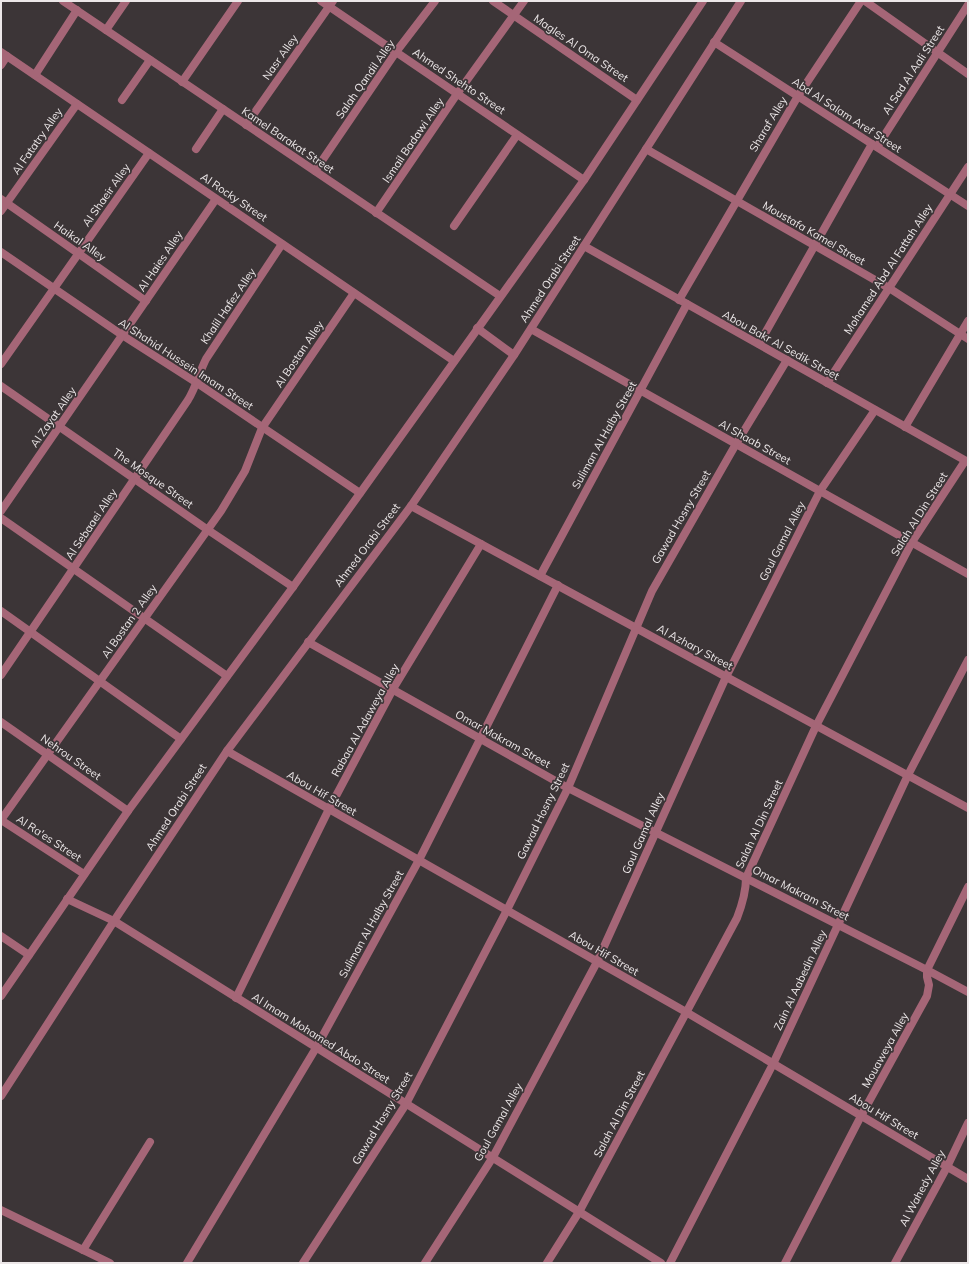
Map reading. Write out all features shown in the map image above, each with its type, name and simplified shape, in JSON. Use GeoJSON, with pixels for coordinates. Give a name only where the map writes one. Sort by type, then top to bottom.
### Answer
{"type":"FeatureCollection","features":[{"type":"Feature","properties":{"kind":"street","name":"Kamel Barakat Street"},"geometry":{"type":"LineString","coordinates":[[63,1],[500,296]]}},
{"type":"Feature","properties":{"kind":"street"},"geometry":{"type":"LineString","coordinates":[[106,30],[126,1]]}},
{"type":"Feature","properties":{"kind":"street"},"geometry":{"type":"LineString","coordinates":[[182,82],[238,1]]}},
{"type":"Feature","properties":{"kind":"street","name":"Ahmed Shehto Street"},"geometry":{"type":"LineString","coordinates":[[321,1],[330,4],[396,52],[584,180]]}},
{"type":"Feature","properties":{"kind":"street","name":"Salah Qandil Alley"},"geometry":{"type":"LineString","coordinates":[[315,171],[396,52],[435,1]]}},
{"type":"Feature","properties":{"kind":"street","name":"Magles Al Oma Street"},"geometry":{"type":"LineString","coordinates":[[493,1],[637,100]]}},
{"type":"Feature","properties":{"kind":"street","name":"Ismail Badawi Alley"},"geometry":{"type":"LineString","coordinates":[[376,213],[457,94],[524,1]]}},
{"type":"Feature","properties":{"kind":"street"},"geometry":{"type":"LineString","coordinates":[[1,996],[128,811],[293,587],[584,180],[703,1]]}},
{"type":"Feature","properties":{"kind":"street","name":"Ahmed Orabi Street"},"geometry":{"type":"LineString","coordinates":[[1,1096],[226,751],[411,506],[514,355],[741,1]]}},
{"type":"Feature","properties":{"kind":"street","name":"Sharaf Alley"},"geometry":{"type":"LineString","coordinates":[[679,300],[798,96],[861,1]]}},
{"type":"Feature","properties":{"kind":"street"},"geometry":{"type":"LineString","coordinates":[[865,1],[968,74]]}},
{"type":"Feature","properties":{"kind":"street","name":"Nasr Alley"},"geometry":{"type":"LineString","coordinates":[[246,125],[330,4]]}},
{"type":"Feature","properties":{"kind":"street","name":"Al Sad Al Aali Street"},"geometry":{"type":"LineString","coordinates":[[759,344],[814,246],[874,146],[938,53],[968,5]]}},
{"type":"Feature","properties":{"kind":"street"},"geometry":{"type":"LineString","coordinates":[[35,75],[77,10]]}},
{"type":"Feature","properties":{"kind":"street","name":"Abd Al Salam Aref Street"},"geometry":{"type":"LineString","coordinates":[[714,42],[968,206]]}},
{"type":"Feature","properties":{"kind":"street"},"geometry":{"type":"LineString","coordinates":[[1,65],[4,54]]}},
{"type":"Feature","properties":{"kind":"street","name":"Al Rocky Street"},"geometry":{"type":"LineString","coordinates":[[4,54],[454,361]]}},
{"type":"Feature","properties":{"kind":"street"},"geometry":{"type":"LineString","coordinates":[[122,100],[150,60]]}},
{"type":"Feature","properties":{"kind":"street","name":"Al Fatatry Alley"},"geometry":{"type":"LineString","coordinates":[[1,211],[4,201],[77,104]]}},
{"type":"Feature","properties":{"kind":"street"},"geometry":{"type":"LineString","coordinates":[[196,149],[223,109]]}},
{"type":"Feature","properties":{"kind":"street"},"geometry":{"type":"LineString","coordinates":[[454,226],[517,134]]}},
{"type":"Feature","properties":{"kind":"street","name":"Moustafa Kamel Street"},"geometry":{"type":"LineString","coordinates":[[646,149],[889,288],[968,339]]}},
{"type":"Feature","properties":{"kind":"street","name":"Al Shaeir Alley"},"geometry":{"type":"LineString","coordinates":[[1,364],[149,153]]}},
{"type":"Feature","properties":{"kind":"street","name":"Mohamed Abd Al Fattah Alley"},"geometry":{"type":"LineString","coordinates":[[827,383],[968,167]]}},
{"type":"Feature","properties":{"kind":"street","name":"Al Haies Alley"},"geometry":{"type":"LineString","coordinates":[[122,335],[216,199]]}},
{"type":"Feature","properties":{"kind":"street","name":"Haikal Alley"},"geometry":{"type":"LineString","coordinates":[[4,201],[146,301]]}},
{"type":"Feature","properties":{"kind":"street","name":"Khalil Hafez Alley"},"geometry":{"type":"LineString","coordinates":[[197,383],[200,370],[206,359],[282,244]]}},
{"type":"Feature","properties":{"kind":"street","name":"Abou Bakr Al Sedik Street"},"geometry":{"type":"LineString","coordinates":[[584,246],[967,461]]}},
{"type":"Feature","properties":{"kind":"street","name":"Al Shahid Hussein Imam Street"},"geometry":{"type":"LineString","coordinates":[[1,252],[360,494]]}},
{"type":"Feature","properties":{"kind":"street","name":"Al Bostan Alley"},"geometry":{"type":"LineString","coordinates":[[262,428],[354,293]]}},
{"type":"Feature","properties":{"kind":"street","name":"Suliman Al Halby Street"},"geometry":{"type":"LineString","coordinates":[[540,576],[687,304]]}},
{"type":"Feature","properties":{"kind":"street"},"geometry":{"type":"LineString","coordinates":[[905,427],[968,321]]}},
{"type":"Feature","properties":{"kind":"street"},"geometry":{"type":"LineString","coordinates":[[477,328],[514,355]]}},
{"type":"Feature","properties":{"kind":"street","name":"Al Shaab Street"},"geometry":{"type":"LineString","coordinates":[[531,329],[968,574]]}},
{"type":"Feature","properties":{"kind":"street","name":"Al Zayat Alley"},"geometry":{"type":"LineString","coordinates":[[1,511],[122,335]]}},
{"type":"Feature","properties":{"kind":"street","name":"Gawad Hosny Street"},"geometry":{"type":"LineString","coordinates":[[303,1263],[406,1104],[507,910],[568,788],[652,591],[786,360]]}},
{"type":"Feature","properties":{"kind":"street","name":"Al Sebaaei Alley"},"geometry":{"type":"LineString","coordinates":[[1,675],[135,479],[188,400],[197,383]]}},
{"type":"Feature","properties":{"kind":"street","name":"The Mosque Street"},"geometry":{"type":"LineString","coordinates":[[1,386],[208,530],[293,587]]}},
{"type":"Feature","properties":{"kind":"street","name":"Goul Gamal Alley"},"geometry":{"type":"LineString","coordinates":[[425,1263],[493,1157],[597,962],[726,677],[820,490],[875,410]]}},
{"type":"Feature","properties":{"kind":"street","name":"Al Bostan 2 Alley"},"geometry":{"type":"LineString","coordinates":[[1,820],[208,530],[234,491],[245,471],[262,428]]}},
{"type":"Feature","properties":{"kind":"street","name":"Salah Al Din Street"},"geometry":{"type":"LineString","coordinates":[[547,1263],[580,1212],[737,918],[743,904],[746,878],[816,726],[912,542],[967,461]]}},
{"type":"Feature","properties":{"kind":"street","name":"Al Azhary Street"},"geometry":{"type":"LineString","coordinates":[[411,506],[968,808]]}},
{"type":"Feature","properties":{"kind":"street"},"geometry":{"type":"LineString","coordinates":[[1,518],[227,676]]}},
{"type":"Feature","properties":{"kind":"street","name":"Rabaa Al Adaweya Alley"},"geometry":{"type":"LineString","coordinates":[[236,998],[329,809],[393,689],[481,544]]}},
{"type":"Feature","properties":{"kind":"street","name":"Suliman Al Halby Street"},"geometry":{"type":"LineString","coordinates":[[187,1263],[316,1048],[419,860],[558,585]]}},
{"type":"Feature","properties":{"kind":"street"},"geometry":{"type":"LineString","coordinates":[[1,610],[181,739]]}},
{"type":"Feature","properties":{"kind":"street","name":"Omar Makram Street"},"geometry":{"type":"LineString","coordinates":[[308,642],[568,788],[838,924],[968,992]]}},
{"type":"Feature","properties":{"kind":"street","name":"Zain Al Aabedin Alley"},"geometry":{"type":"LineString","coordinates":[[670,1263],[773,1064],[908,775],[968,660]]}},
{"type":"Feature","properties":{"kind":"street","name":"Nehrou Street"},"geometry":{"type":"LineString","coordinates":[[1,722],[128,811]]}},
{"type":"Feature","properties":{"kind":"street","name":"Abou Hif Street"},"geometry":{"type":"LineString","coordinates":[[226,751],[686,1012],[968,1179]]}},
{"type":"Feature","properties":{"kind":"street","name":"Al Ra'es Street"},"geometry":{"type":"LineString","coordinates":[[1,820],[84,874]]}},
{"type":"Feature","properties":{"kind":"street","name":"Mouaweya Alley"},"geometry":{"type":"LineString","coordinates":[[785,1263],[861,1116],[927,996],[929,985],[927,970],[968,887]]}},
{"type":"Feature","properties":{"kind":"street","name":"Al Imam Mohamed Abdo Street"},"geometry":{"type":"LineString","coordinates":[[67,900],[114,922],[662,1263]]}},
{"type":"Feature","properties":{"kind":"street"},"geometry":{"type":"LineString","coordinates":[[1,936],[29,956]]}},
{"type":"Feature","properties":{"kind":"street","name":"Al Wahedy Alley"},"geometry":{"type":"LineString","coordinates":[[895,1263],[947,1166],[968,1123]]}},
{"type":"Feature","properties":{"kind":"street"},"geometry":{"type":"LineString","coordinates":[[83,1250],[150,1142]]}},
{"type":"Feature","properties":{"kind":"street"},"geometry":{"type":"LineString","coordinates":[[1,1210],[83,1250],[99,1261],[110,1263]]}}]}
